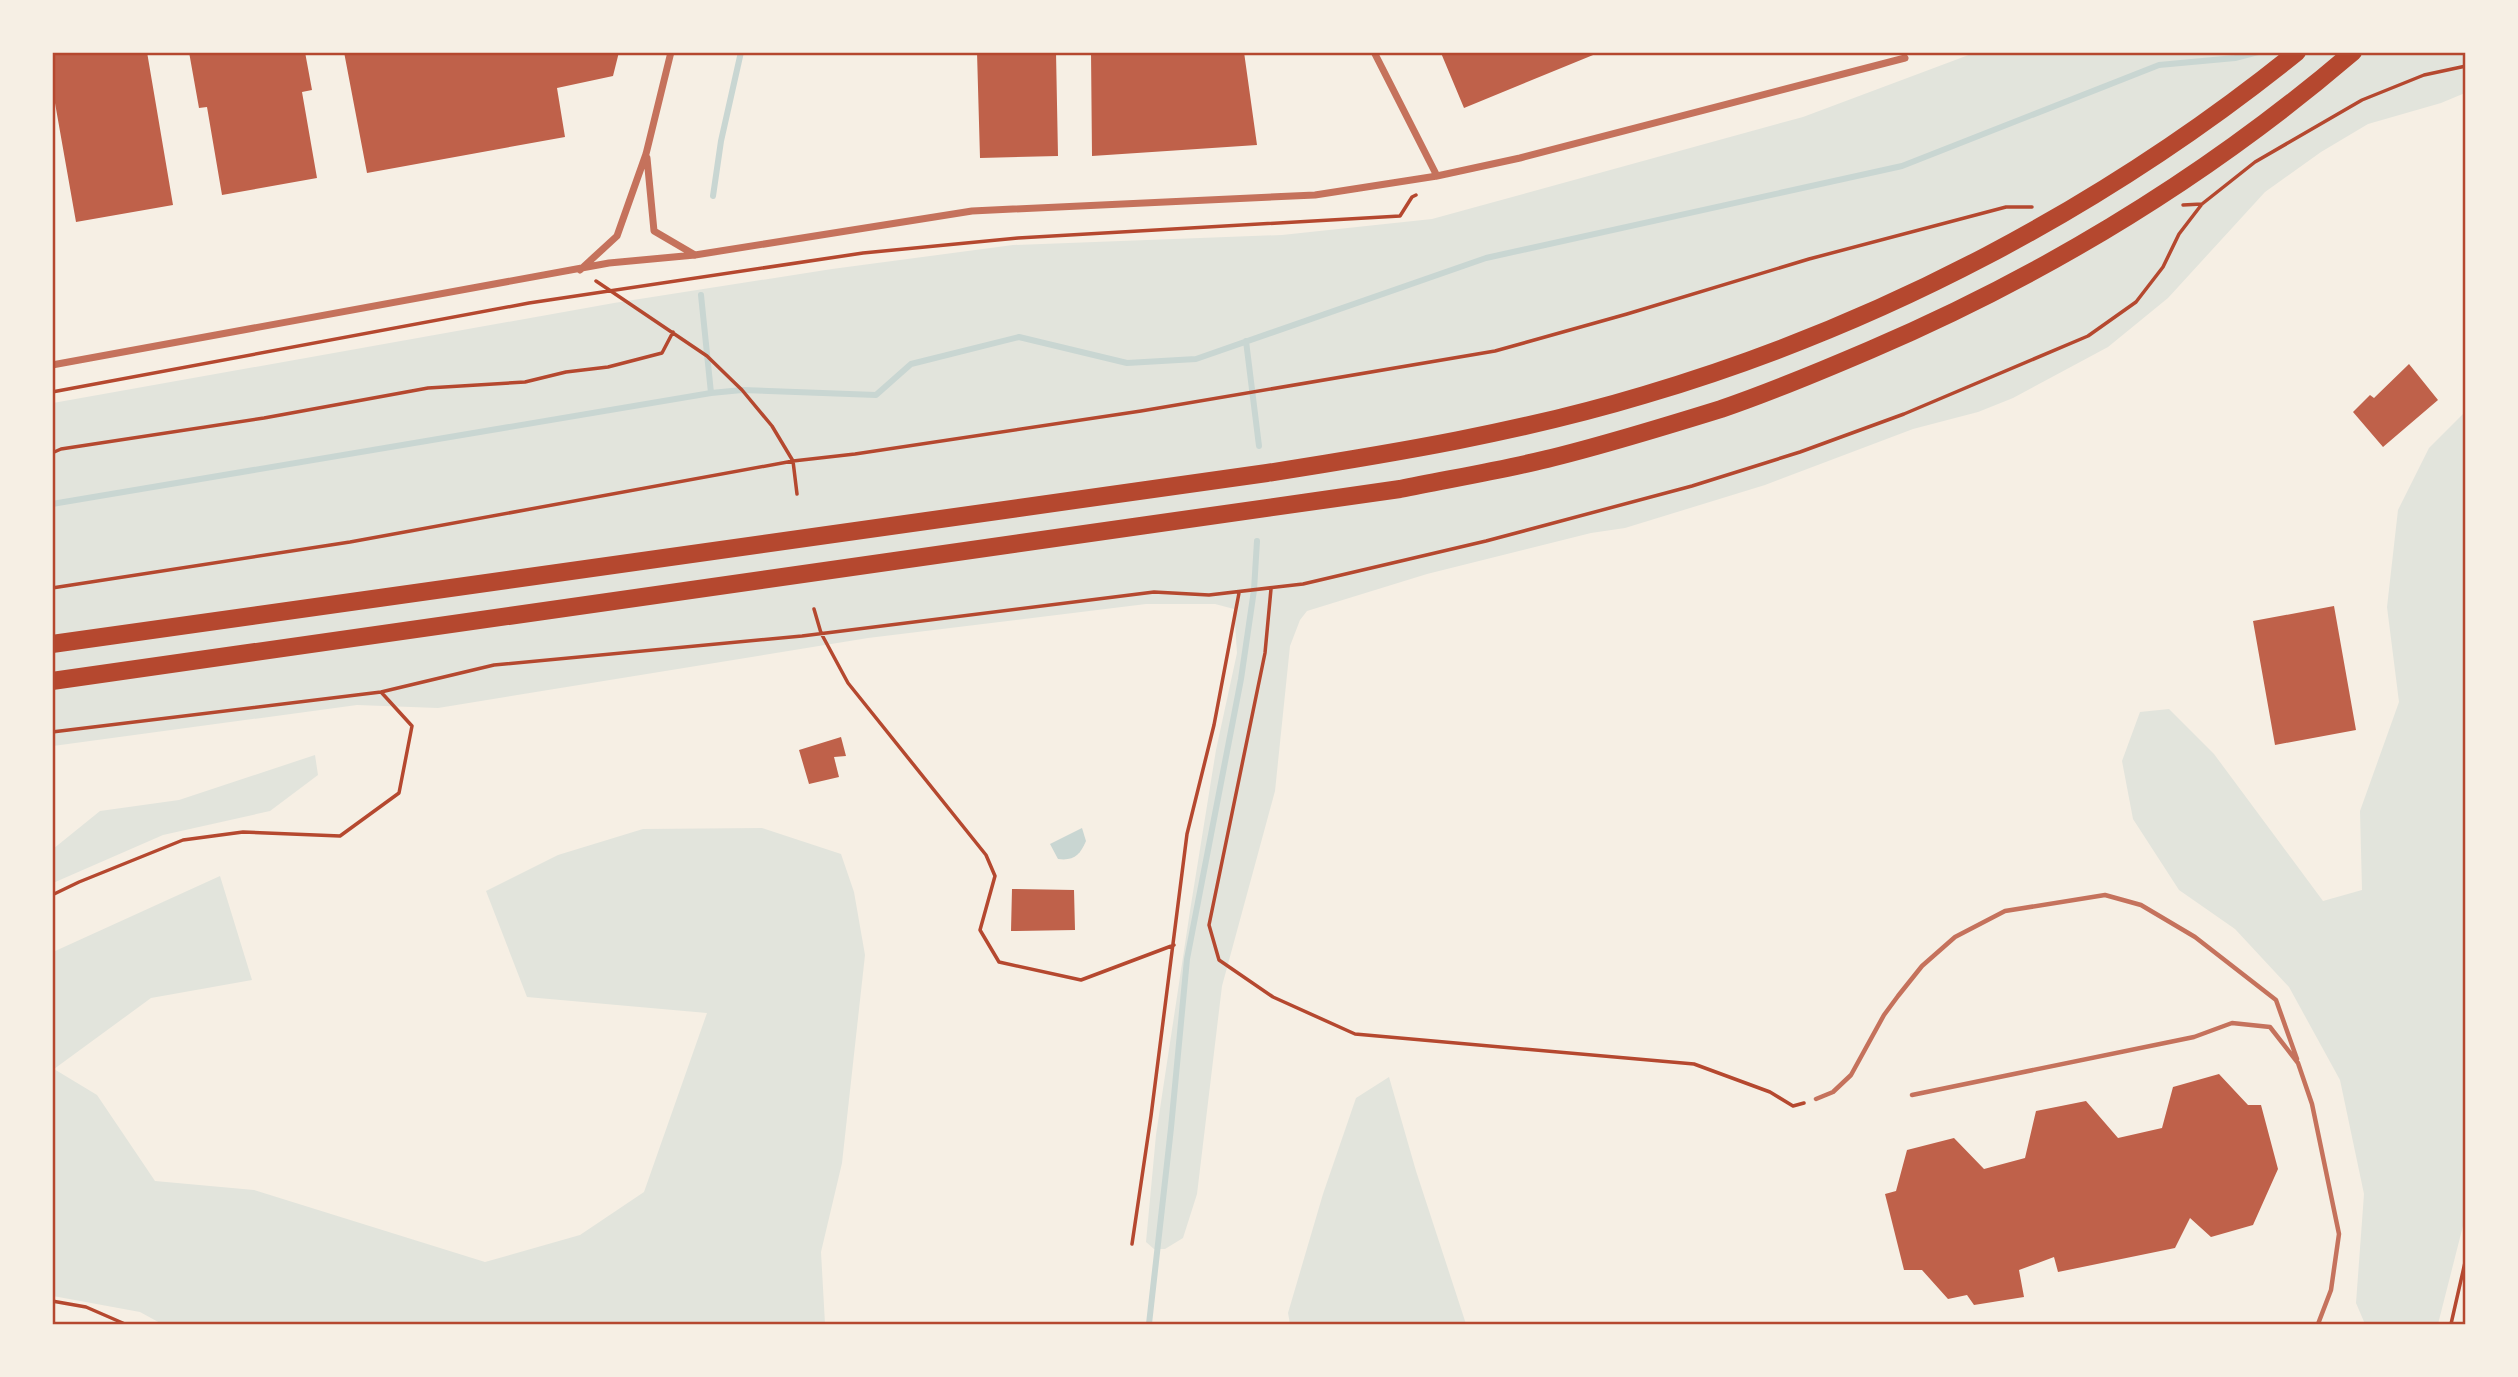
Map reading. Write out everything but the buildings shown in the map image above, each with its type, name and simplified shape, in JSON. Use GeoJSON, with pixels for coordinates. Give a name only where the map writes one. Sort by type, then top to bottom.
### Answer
{"type":"FeatureCollection","features":[{"type":"Feature","properties":{"kind":"highway"},"geometry":{"type":"LineString","coordinates":[[52,644],[1254,475],[1427,448],[1526,426],[1644,395],[1803,341],[1885,306],[2041,227],[2202,124],[2297,52]]}},
{"type":"Feature","properties":{"kind":"highway"},"geometry":{"type":"LineString","coordinates":[[52,681],[1400,489],[1545,459],[1627,438],[1724,408],[1834,366],[1934,323],[2021,278],[2173,189],[2248,136],[2353,52]]}},
{"type":"Feature","properties":{"kind":"street"},"geometry":{"type":"LineString","coordinates":[[580,270],[617,236],[646,154],[671,52]]}},
{"type":"Feature","properties":{"kind":"street"},"geometry":{"type":"LineString","coordinates":[[1374,52],[1437,176]]}},
{"type":"Feature","properties":{"kind":"street"},"geometry":{"type":"LineString","coordinates":[[52,365],[609,263],[695,255],[972,211],[1315,195],[1437,176],[1520,158],[1906,58]]}},
{"type":"Feature","properties":{"kind":"street"},"geometry":{"type":"LineString","coordinates":[[646,154],[654,231],[695,255]]}},
{"type":"Feature","properties":{"kind":"lane"},"geometry":{"type":"LineString","coordinates":[[1816,1099],[1833,1092],[1851,1075],[1898,996],[1922,966],[1955,937],[2005,911],[2105,895],[2141,905],[2195,937],[2276,1000],[2312,1104],[2339,1234],[2331,1290],[2318,1325]]}},
{"type":"Feature","properties":{"kind":"lane"},"geometry":{"type":"LineString","coordinates":[[1912,1095],[2193,1037],[2232,1023],[2270,1027],[2298,1063]]}},
{"type":"Feature","properties":{"kind":"path"},"geometry":{"type":"LineString","coordinates":[[52,732],[381,692],[494,665],[821,633],[1154,592],[1209,595],[1303,584],[1486,541],[1692,486],[1800,452],[1917,409],[2088,336],[2136,302],[2163,267],[2179,234],[2202,204],[2255,162],[2362,100],[2424,75],[2466,66]]}},
{"type":"Feature","properties":{"kind":"path"},"geometry":{"type":"LineString","coordinates":[[52,392],[529,303],[863,253],[1018,238],[1400,216],[1412,197],[1424,192]]}},
{"type":"Feature","properties":{"kind":"path"},"geometry":{"type":"LineString","coordinates":[[2178,205],[2202,204]]}},
{"type":"Feature","properties":{"kind":"path"},"geometry":{"type":"LineString","coordinates":[[52,588],[351,542],[793,461],[1141,411],[1496,351],[1809,259],[2006,207],[2042,208]]}},
{"type":"Feature","properties":{"kind":"path"},"geometry":{"type":"LineString","coordinates":[[580,270],[707,356],[742,390],[772,426],[793,461],[797,494]]}},
{"type":"Feature","properties":{"kind":"path"},"geometry":{"type":"LineString","coordinates":[[52,453],[61,449],[264,418],[428,388],[525,382],[566,372],[608,367],[662,353],[673,332]]}},
{"type":"Feature","properties":{"kind":"path"},"geometry":{"type":"LineString","coordinates":[[1271,588],[1265,653],[1209,925],[1219,960],[1273,997],[1355,1034],[1694,1064],[1770,1092],[1793,1106],[1816,1099]]}},
{"type":"Feature","properties":{"kind":"path"},"geometry":{"type":"LineString","coordinates":[[1132,1244],[1187,834],[1214,725],[1239,593]]}},
{"type":"Feature","properties":{"kind":"path"},"geometry":{"type":"LineString","coordinates":[[814,609],[821,633],[848,683],[986,855],[995,876],[980,930],[999,962],[1081,980],[1174,945]]}},
{"type":"Feature","properties":{"kind":"path"},"geometry":{"type":"LineString","coordinates":[[52,895],[183,840],[243,832],[340,836],[399,793],[412,726],[381,692]]}},
{"type":"Feature","properties":{"kind":"path"},"geometry":{"type":"LineString","coordinates":[[2451,1325],[2466,1258]]}},
{"type":"Feature","properties":{"kind":"path"},"geometry":{"type":"LineString","coordinates":[[52,1301],[86,1307],[125,1325]]}},
{"type":"Feature","properties":{"kind":"shaded area"},"geometry":{"type":"Polygon","coordinates":[[[1974,53],[2465,53],[2465,93],[2441,103],[2368,124],[2321,152],[2265,192],[2168,298],[2108,347],[2013,398],[1978,412],[1913,429],[1765,485],[1625,528],[1591,533],[1427,574],[1307,611],[1300,620],[1290,646],[1275,791],[1222,986],[1197,1194],[1183,1238],[1165,1249],[1154,1249],[1146,1242],[1156,1135],[1216,750],[1237,653],[1234,609],[1215,604],[1146,604],[868,638],[438,708],[357,705],[53,746],[53,403],[614,303],[832,269],[1013,245],[1282,235],[1432,219],[1803,117],[1974,53]]]}},
{"type":"Feature","properties":{"kind":"shaded area"},"geometry":{"type":"Polygon","coordinates":[[[2465,412],[2465,1218],[2438,1324],[2365,1324],[2356,1303],[2364,1194],[2340,1080],[2289,987],[2235,929],[2179,890],[2133,819],[2122,761],[2140,712],[2169,709],[2214,754],[2323,901],[2362,890],[2360,811],[2399,702],[2387,607],[2398,510],[2429,448],[2465,412]]]}},
{"type":"Feature","properties":{"kind":"shaded area"},"geometry":{"type":"Polygon","coordinates":[[[315,755],[318,775],[270,811],[163,835],[53,883],[53,849],[100,811],[179,800],[315,755]]]}},
{"type":"Feature","properties":{"kind":"shaded area"},"geometry":{"type":"Polygon","coordinates":[[[762,828],[841,854],[854,892],[865,955],[842,1163],[821,1252],[825,1324],[162,1324],[140,1312],[53,1296],[53,952],[220,876],[252,980],[151,998],[54,1069],[97,1095],[155,1181],[254,1190],[485,1262],[580,1235],[644,1192],[707,1013],[527,997],[486,891],[558,855],[643,829],[762,828]]]}},
{"type":"Feature","properties":{"kind":"shaded area"},"geometry":{"type":"Polygon","coordinates":[[[1082,828],[1086,841],[1081,850],[1072,858],[1058,859],[1050,844],[1082,828]]]}},
{"type":"Feature","properties":{"kind":"shaded area"},"geometry":{"type":"Polygon","coordinates":[[[1389,1077],[1416,1171],[1466,1324],[1290,1324],[1288,1313],[1323,1194],[1356,1098],[1389,1077]]]}},
{"type":"Feature","properties":{"kind":"waterway"},"geometry":{"type":"LineString","coordinates":[[713,196],[721,141],[741,52]]}},
{"type":"Feature","properties":{"kind":"waterway"},"geometry":{"type":"LineString","coordinates":[[52,504],[711,393],[742,390],[876,395],[911,364],[1019,337],[1127,363],[1196,359],[1486,258],[1902,166],[2159,65],[2235,58],[2258,52]]}},
{"type":"Feature","properties":{"kind":"waterway"},"geometry":{"type":"LineString","coordinates":[[701,295],[711,393]]}},
{"type":"Feature","properties":{"kind":"waterway"},"geometry":{"type":"LineString","coordinates":[[1246,341],[1259,446]]}},
{"type":"Feature","properties":{"kind":"waterway"},"geometry":{"type":"LineString","coordinates":[[1149,1324],[1187,959],[1241,679],[1254,590],[1257,541]]}}]}
